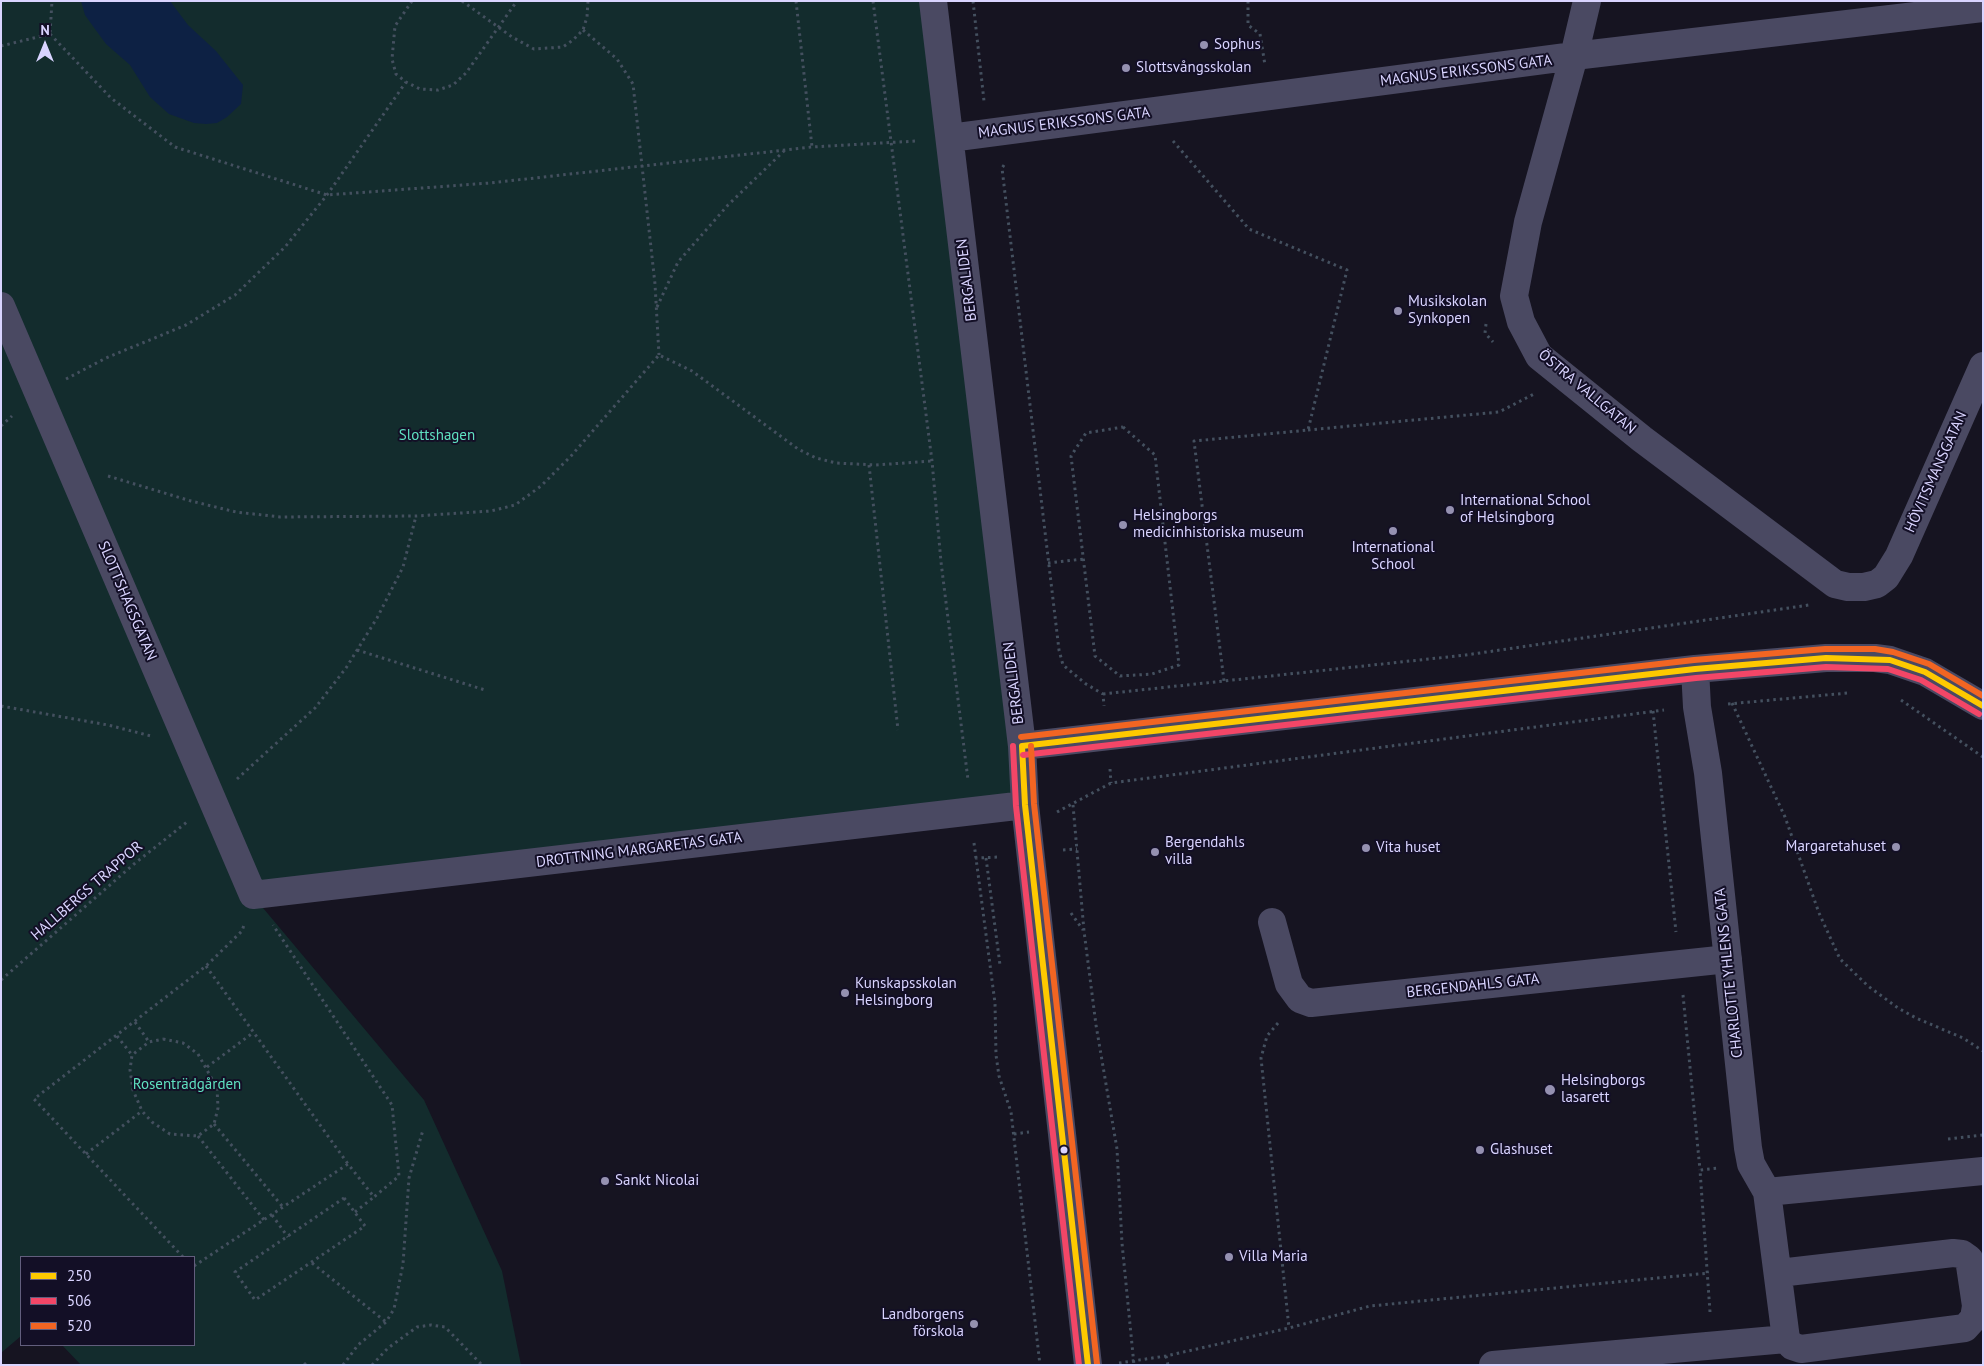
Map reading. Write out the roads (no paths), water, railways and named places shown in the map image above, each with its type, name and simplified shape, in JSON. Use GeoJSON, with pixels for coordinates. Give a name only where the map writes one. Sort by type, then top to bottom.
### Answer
{"type":"FeatureCollection","features":[{"type":"Feature","properties":{"kind":"street","name":"BERGALIDEN"},"geometry":{"type":"LineString","coordinates":[[933,1],[1022,746],[1026,815],[1088,1365]]}},
{"type":"Feature","properties":{"kind":"street","name":"ÖSTRA VALLGATAN"},"geometry":{"type":"LineString","coordinates":[[1587,1],[1574,56],[1528,222],[1514,296],[1521,322],[1539,356],[1642,439],[1835,584],[1848,587],[1864,587],[1877,584],[1886,577]]}},
{"type":"Feature","properties":{"kind":"street","name":"MAGNUS ERIKSSONS GATA"},"geometry":{"type":"LineString","coordinates":[[950,138],[1574,56],[1983,8]]}},
{"type":"Feature","properties":{"kind":"street","name":"SLOTTSHAGSGATAN"},"geometry":{"type":"LineString","coordinates":[[1,306],[253,896]]}},
{"type":"Feature","properties":{"kind":"street","name":"HÖVITSMANSGATAN"},"geometry":{"type":"LineString","coordinates":[[1886,577],[1900,556],[1983,366]]}},
{"type":"Feature","properties":{"kind":"street"},"geometry":{"type":"LineString","coordinates":[[1022,746],[1694,669],[1826,658],[1875,658],[1890,660],[1926,672],[1983,706]]}},
{"type":"Feature","properties":{"kind":"street","name":"CHARLOTTE YHLENS GATA"},"geometry":{"type":"LineString","coordinates":[[1694,669],[1697,707],[1708,773],[1748,1148],[1751,1164],[1767,1192],[1786,1338]]}},
{"type":"Feature","properties":{"kind":"street","name":"DROTTNING MARGARETAS GATA"},"geometry":{"type":"LineString","coordinates":[[253,896],[971,811],[1026,815]]}},
{"type":"Feature","properties":{"kind":"street","name":"BERGENDAHLS GATA"},"geometry":{"type":"LineString","coordinates":[[1272,922],[1289,984],[1300,999],[1311,1003],[1728,959]]}},
{"type":"Feature","properties":{"kind":"street"},"geometry":{"type":"LineString","coordinates":[[1767,1192],[1983,1172]]}},
{"type":"Feature","properties":{"kind":"street"},"geometry":{"type":"LineString","coordinates":[[1493,1365],[1712,1347],[1786,1338],[1792,1346],[1801,1349],[1965,1328],[1974,1318],[1976,1306],[1968,1259],[1953,1253],[1779,1273]]}},
{"type":"Feature","properties":{"kind":"water"},"geometry":{"type":"Polygon","coordinates":[[[81,1],[170,1],[188,25],[216,51],[243,85],[241,104],[227,117],[217,123],[194,123],[169,114],[150,97],[130,65],[106,44],[85,15],[81,1]]]}},
{"type":"Feature","properties":{"kind":"place","name":"Sophus"},"geometry":{"type":"Point","coordinates":[1204,45]}},
{"type":"Feature","properties":{"kind":"place","name":"Slottsvångsskolan"},"geometry":{"type":"Point","coordinates":[1126,68]}},
{"type":"Feature","properties":{"kind":"place","name":"Musikskolan Synkopen"},"geometry":{"type":"Point","coordinates":[1398,311]}},
{"type":"Feature","properties":{"kind":"place","name":"International School of Helsingborg"},"geometry":{"type":"Point","coordinates":[1450,510]}},
{"type":"Feature","properties":{"kind":"place","name":"Helsingborgs medicinhistoriska museum"},"geometry":{"type":"Point","coordinates":[1123,525]}},
{"type":"Feature","properties":{"kind":"place","name":"International School"},"geometry":{"type":"Point","coordinates":[1393,531]}},
{"type":"Feature","properties":{"kind":"place","name":"Margaretahuset"},"geometry":{"type":"Point","coordinates":[1896,847]}},
{"type":"Feature","properties":{"kind":"place","name":"Vita huset"},"geometry":{"type":"Point","coordinates":[1366,848]}},
{"type":"Feature","properties":{"kind":"place","name":"Bergendahls villa"},"geometry":{"type":"Point","coordinates":[1155,852]}},
{"type":"Feature","properties":{"kind":"place","name":"Kunskapsskolan Helsingborg"},"geometry":{"type":"Point","coordinates":[845,993]}},
{"type":"Feature","properties":{"kind":"place","name":"Helsingborgs lasarett"},"geometry":{"type":"Point","coordinates":[1550,1090]}},
{"type":"Feature","properties":{"kind":"place","name":"Glashuset"},"geometry":{"type":"Point","coordinates":[1480,1150]}},
{"type":"Feature","properties":{"kind":"place","name":"Sankt Nicolai"},"geometry":{"type":"Point","coordinates":[605,1181]}},
{"type":"Feature","properties":{"kind":"place","name":"Villa Maria"},"geometry":{"type":"Point","coordinates":[1229,1257]}},
{"type":"Feature","properties":{"kind":"place","name":"Landborgens förskola"},"geometry":{"type":"Point","coordinates":[974,1324]}},
{"type":"Feature","properties":{"kind":"park label","name":"Slottshagen"},"geometry":{"type":"Point","coordinates":[437,436]}},
{"type":"Feature","properties":{"kind":"park label","name":"Rosenträdgården"},"geometry":{"type":"Point","coordinates":[187,1085]}}]}
